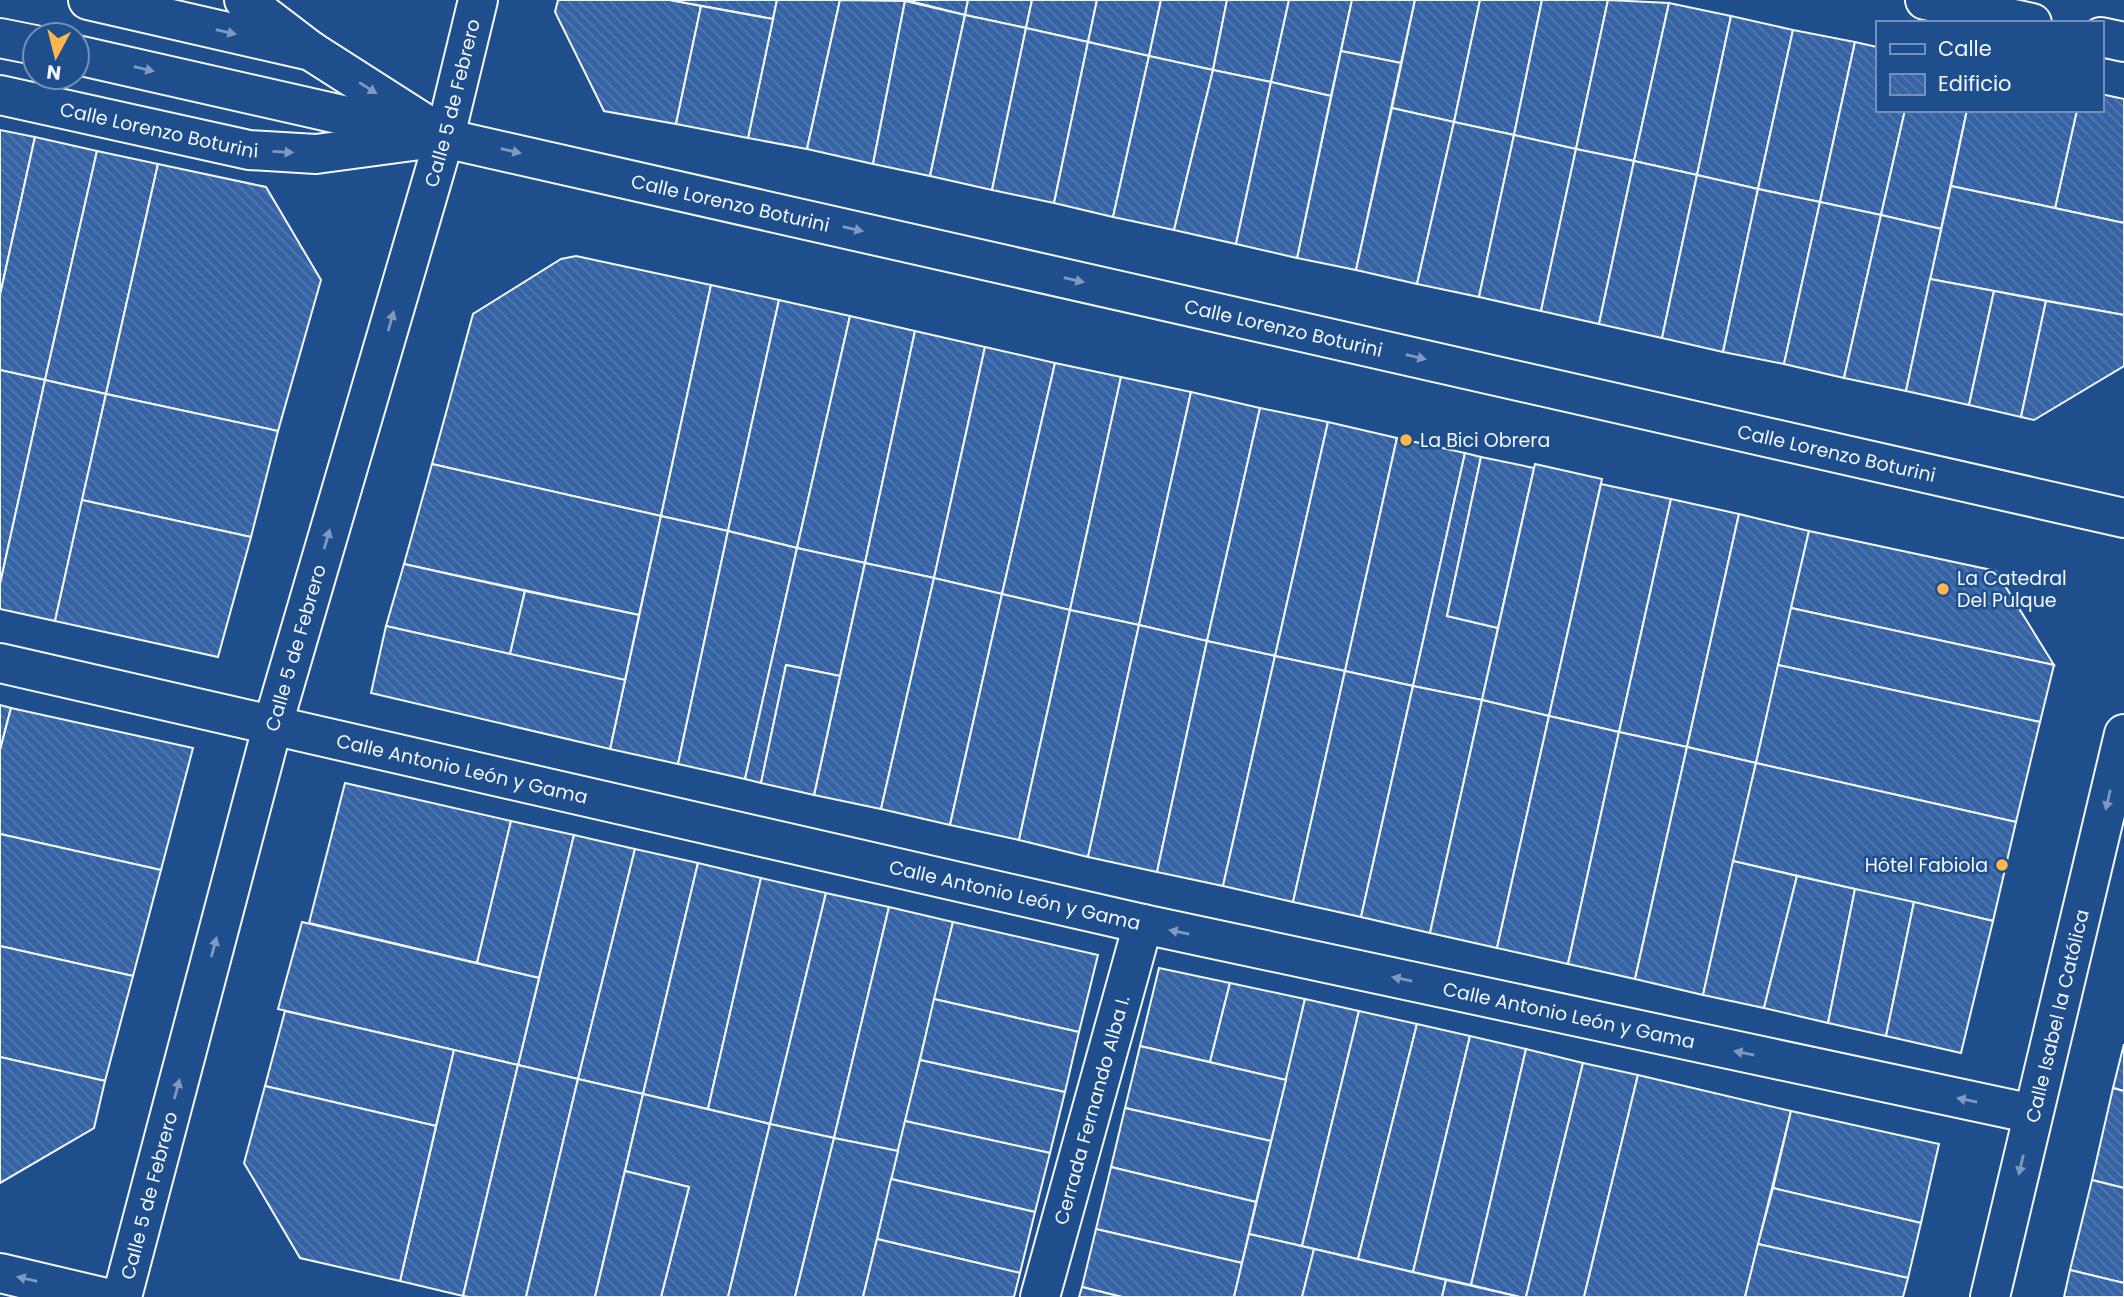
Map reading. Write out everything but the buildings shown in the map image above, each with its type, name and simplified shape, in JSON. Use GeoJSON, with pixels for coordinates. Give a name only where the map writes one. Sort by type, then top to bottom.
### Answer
{"type":"FeatureCollection","features":[{"type":"Feature","properties":{"kind":"street","name":"Calle Lorenzo Boturini"},"geometry":{"type":"LineString","coordinates":[[88,0],[311,51]]}},
{"type":"Feature","properties":{"kind":"street","name":"Calle Lorenzo Boturini"},"geometry":{"type":"LineString","coordinates":[[244,0],[311,51],[445,136]]}},
{"type":"Feature","properties":{"kind":"street","name":"Calle 5 de Febrero"},"geometry":{"type":"LineString","coordinates":[[122,1297],[273,724],[445,136],[478,0]]}},
{"type":"Feature","properties":{"kind":"street"},"geometry":{"type":"LineString","coordinates":[[1925,0],[2023,21]]}},
{"type":"Feature","properties":{"kind":"street"},"geometry":{"type":"LineString","coordinates":[[2103,37],[2124,42]]}},
{"type":"Feature","properties":{"kind":"street"},"geometry":{"type":"LineString","coordinates":[[0,38],[21,42]]}},
{"type":"Feature","properties":{"kind":"street","name":"Calle Lorenzo Boturini"},"geometry":{"type":"LineString","coordinates":[[91,58],[445,136],[2124,518]]}},
{"type":"Feature","properties":{"kind":"street","name":"Calle Lorenzo Boturini"},"geometry":{"type":"LineString","coordinates":[[0,95],[249,150],[316,153],[445,136]]}},
{"type":"Feature","properties":{"kind":"street","name":"Calle Antonio León y Gama"},"geometry":{"type":"LineString","coordinates":[[0,663],[1143,924],[2033,1114]]}},
{"type":"Feature","properties":{"kind":"street","name":"Calle Isabel la Católica"},"geometry":{"type":"LineString","coordinates":[[1990,1297],[2124,734]]}},
{"type":"Feature","properties":{"kind":"street","name":"Cerrada Fernando Alba I."},"geometry":{"type":"LineString","coordinates":[[1040,1297],[1143,924]]}},
{"type":"Feature","properties":{"kind":"street"},"geometry":{"type":"LineString","coordinates":[[0,1273],[102,1297]]}},
{"type":"Feature","properties":{"kind":"place","name":"La Bici Obrera"},"geometry":{"type":"Point","coordinates":[1406,440]}},
{"type":"Feature","properties":{"kind":"place","name":"La Catedral Del Pulque"},"geometry":{"type":"Point","coordinates":[1943,589]}},
{"type":"Feature","properties":{"kind":"place","name":"Hôtel Fabiola"},"geometry":{"type":"Point","coordinates":[2002,865]}}]}
